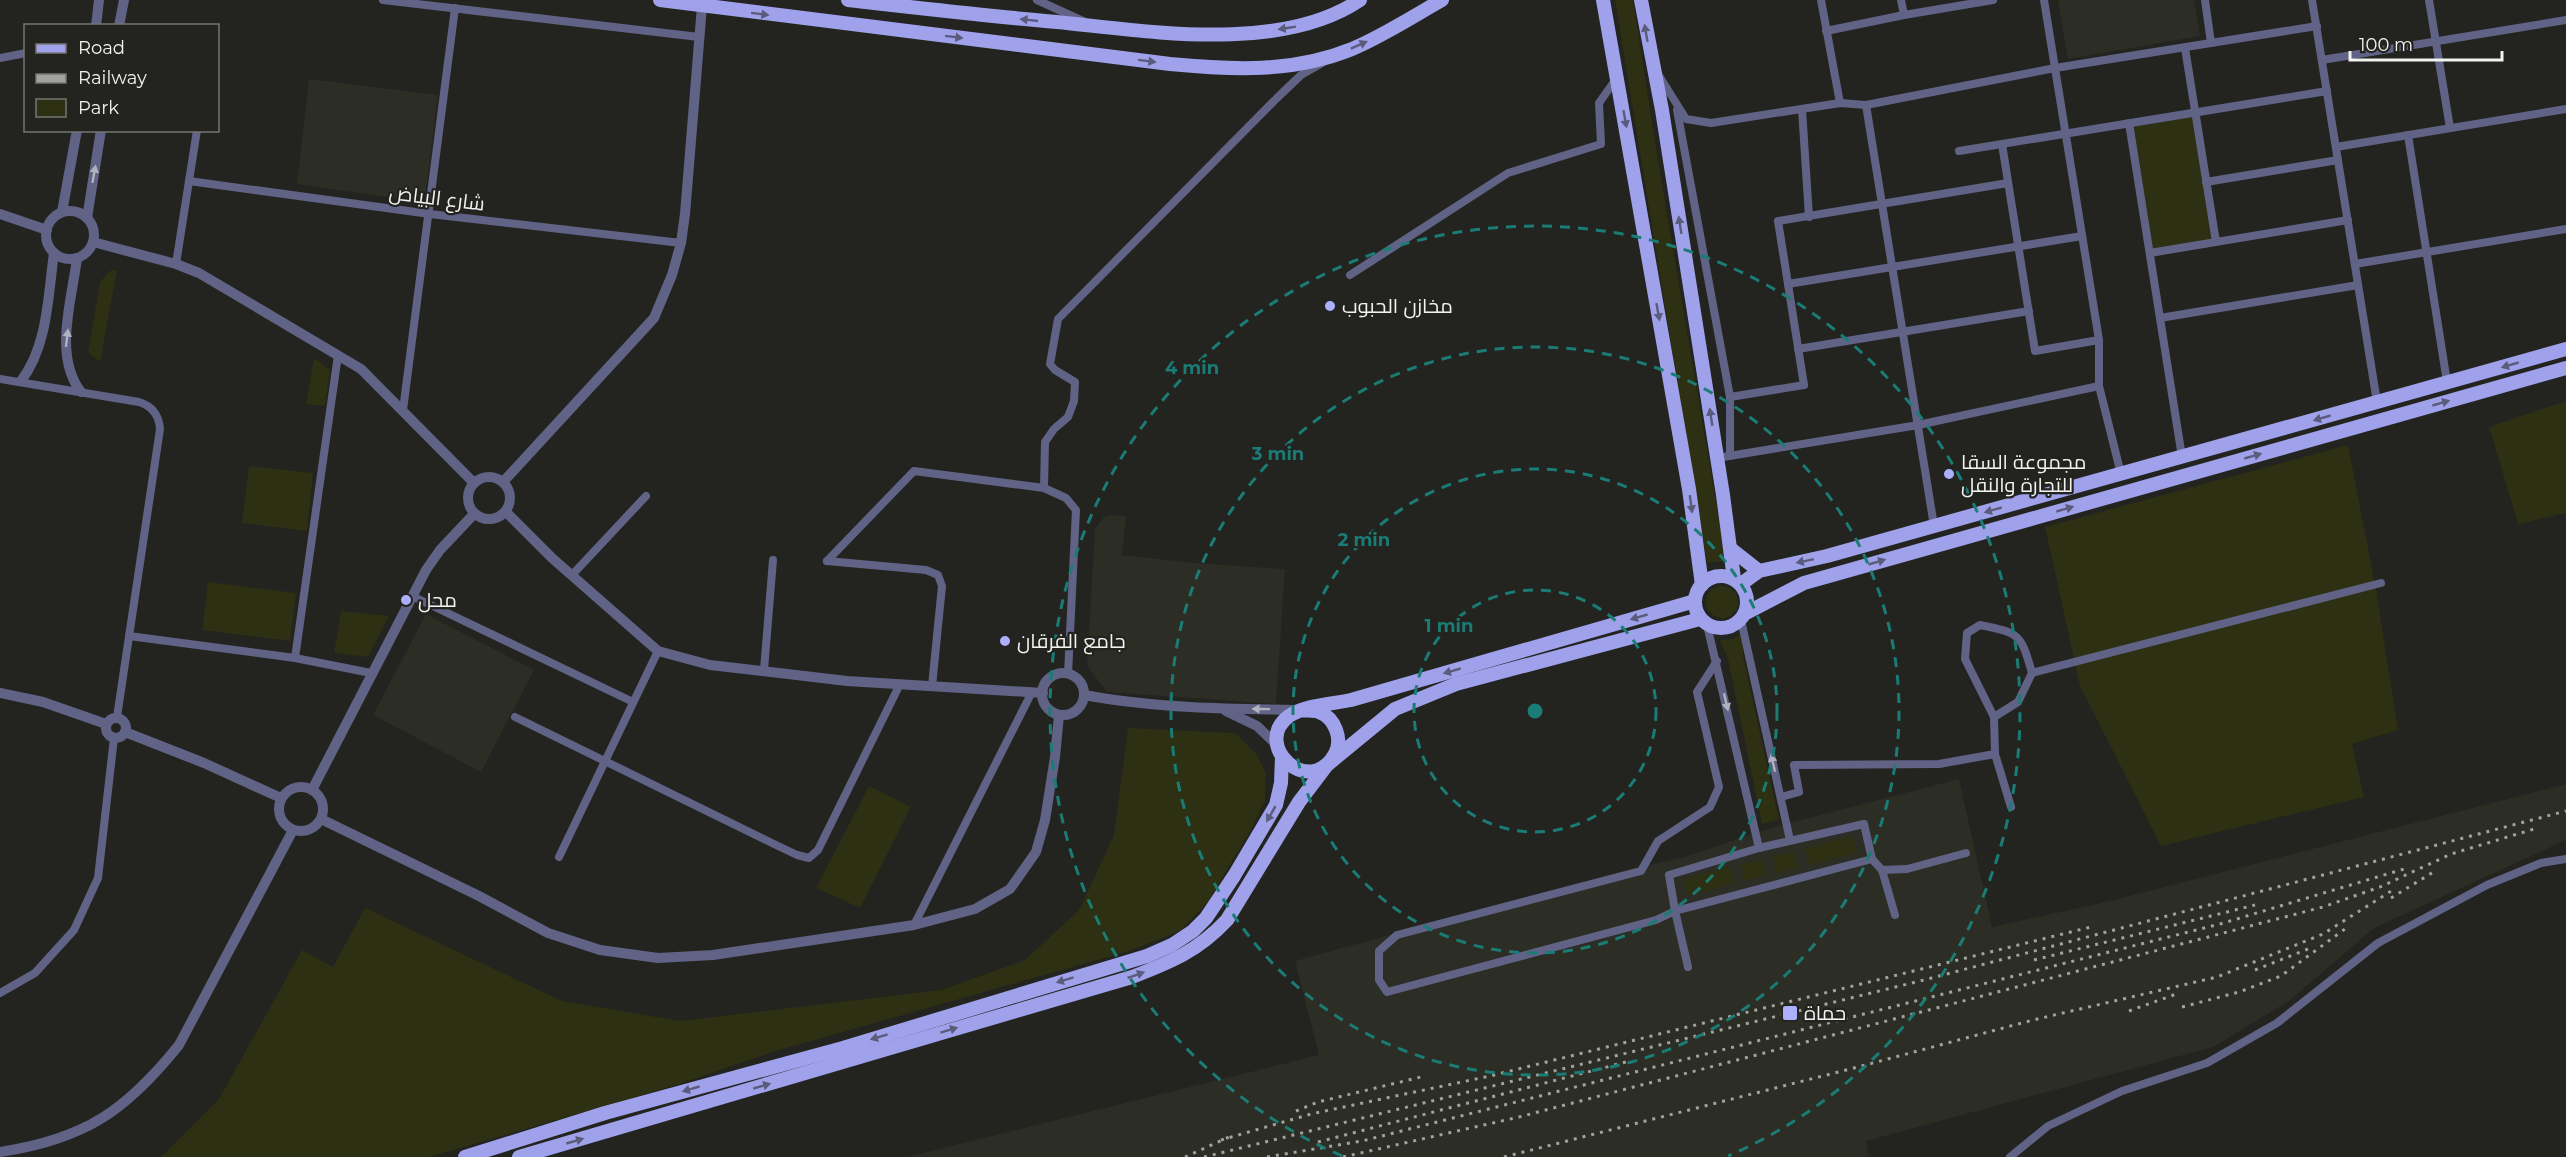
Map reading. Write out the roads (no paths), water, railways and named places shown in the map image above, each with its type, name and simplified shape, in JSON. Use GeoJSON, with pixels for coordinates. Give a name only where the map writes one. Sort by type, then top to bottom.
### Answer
{"type":"FeatureCollection","features":[{"type":"Feature","properties":{"kind":"main road"},"geometry":{"type":"LineString","coordinates":[[660,0],[1220,69],[1290,66],[1336,55],[1371,40],[1442,0]]}},
{"type":"Feature","properties":{"kind":"main road"},"geometry":{"type":"LineString","coordinates":[[848,0],[953,7],[1094,26],[1208,34],[1284,29],[1310,24],[1335,14],[1360,0]]}},
{"type":"Feature","properties":{"kind":"main road"},"geometry":{"type":"LineString","coordinates":[[1603,0],[1689,489],[1702,585],[1695,601],[1704,622]]}},
{"type":"Feature","properties":{"kind":"main road"},"geometry":{"type":"LineString","coordinates":[[1280,752],[1290,766],[1314,771],[1327,765],[1395,709],[1456,684],[1704,622],[1721,629],[1736,625],[1743,616],[1748,598],[1738,582],[1731,549],[1723,457],[1641,0]]}},
{"type":"Feature","properties":{"kind":"main road"},"geometry":{"type":"LineString","coordinates":[[1702,585],[1717,576],[1738,582],[1759,571],[1827,556],[2566,349]]}},
{"type":"Feature","properties":{"kind":"main road"},"geometry":{"type":"LineString","coordinates":[[1743,616],[1804,583],[2566,368]]}},
{"type":"Feature","properties":{"kind":"main road"},"geometry":{"type":"LineString","coordinates":[[1731,549],[1759,571]]}},
{"type":"Feature","properties":{"kind":"main road"},"geometry":{"type":"LineString","coordinates":[[465,1157],[605,1113],[843,1048],[1147,956],[1172,945],[1193,931],[1206,918],[1276,806],[1281,783],[1277,736],[1282,723],[1289,716],[1301,710],[1351,700],[1695,601]]}},
{"type":"Feature","properties":{"kind":"main road"},"geometry":{"type":"LineString","coordinates":[[519,1157],[1132,977],[1176,960],[1212,936],[1227,920],[1299,802],[1336,753],[1339,741],[1336,727],[1327,716],[1317,711],[1301,710]]}},
{"type":"Feature","properties":{"kind":"street"},"geometry":{"type":"LineString","coordinates":[[96,24],[99,0]]}},
{"type":"Feature","properties":{"kind":"street"},"geometry":{"type":"LineString","coordinates":[[119,24],[124,0]]}},
{"type":"Feature","properties":{"kind":"street"},"geometry":{"type":"LineString","coordinates":[[383,0],[699,37]]}},
{"type":"Feature","properties":{"kind":"street"},"geometry":{"type":"LineString","coordinates":[[1037,0],[1094,26]]}},
{"type":"Feature","properties":{"kind":"street"},"geometry":{"type":"LineString","coordinates":[[1821,0],[1840,103]]}},
{"type":"Feature","properties":{"kind":"street"},"geometry":{"type":"LineString","coordinates":[[1901,0],[1904,15]]}},
{"type":"Feature","properties":{"kind":"street"},"geometry":{"type":"LineString","coordinates":[[1826,31],[1993,0]]}},
{"type":"Feature","properties":{"kind":"street"},"geometry":{"type":"LineString","coordinates":[[2044,0],[2099,340],[2099,386],[2121,474]]}},
{"type":"Feature","properties":{"kind":"street"},"geometry":{"type":"LineString","coordinates":[[2205,0],[2211,43]]}},
{"type":"Feature","properties":{"kind":"street"},"geometry":{"type":"LineString","coordinates":[[2312,0],[2377,402]]}},
{"type":"Feature","properties":{"kind":"street"},"geometry":{"type":"LineString","coordinates":[[2429,0],[2450,128]]}},
{"type":"Feature","properties":{"kind":"street"},"geometry":{"type":"LineString","coordinates":[[503,482],[654,318],[672,275],[681,243],[702,6]]}},
{"type":"Feature","properties":{"kind":"street"},"geometry":{"type":"LineString","coordinates":[[404,410],[455,8]]}},
{"type":"Feature","properties":{"kind":"street"},"geometry":{"type":"LineString","coordinates":[[2322,60],[2566,20]]}},
{"type":"Feature","properties":{"kind":"street"},"geometry":{"type":"LineString","coordinates":[[1651,61],[1686,119],[1711,123],[1840,103],[1866,105],[2055,68],[2317,26]]}},
{"type":"Feature","properties":{"kind":"street"},"geometry":{"type":"LineString","coordinates":[[2185,48],[2216,242]]}},
{"type":"Feature","properties":{"kind":"street"},"geometry":{"type":"LineString","coordinates":[[0,58],[24,53]]}},
{"type":"Feature","properties":{"kind":"street"},"geometry":{"type":"LineString","coordinates":[[1044,488],[1045,442],[1054,429],[1068,417],[1074,401],[1075,382],[1055,370],[1050,364],[1058,319],[1276,98],[1301,75],[1336,55]]}},
{"type":"Feature","properties":{"kind":"street"},"geometry":{"type":"LineString","coordinates":[[1350,276],[1508,173],[1601,144],[1599,103],[1618,77]]}},
{"type":"Feature","properties":{"kind":"street"},"geometry":{"type":"LineString","coordinates":[[1959,151],[2327,91]]}},
{"type":"Feature","properties":{"kind":"street"},"geometry":{"type":"LineString","coordinates":[[1866,105],[1934,526]]}},
{"type":"Feature","properties":{"kind":"street"},"geometry":{"type":"LineString","coordinates":[[1677,107],[1730,397],[1723,457],[1918,425],[2099,386]]}},
{"type":"Feature","properties":{"kind":"street"},"geometry":{"type":"LineString","coordinates":[[1802,109],[1809,217]]}},
{"type":"Feature","properties":{"kind":"street"},"geometry":{"type":"LineString","coordinates":[[2336,147],[2566,109]]}},
{"type":"Feature","properties":{"kind":"street"},"geometry":{"type":"LineString","coordinates":[[2129,123],[2182,457]]}},
{"type":"Feature","properties":{"kind":"street"},"geometry":{"type":"LineString","coordinates":[[62,212],[77,132]]}},
{"type":"Feature","properties":{"kind":"street"},"geometry":{"type":"LineString","coordinates":[[87,218],[101,132]]}},
{"type":"Feature","properties":{"kind":"street"},"geometry":{"type":"LineString","coordinates":[[176,264],[197,132]]}},
{"type":"Feature","properties":{"kind":"street"},"geometry":{"type":"LineString","coordinates":[[2408,135],[2447,382]]}},
{"type":"Feature","properties":{"kind":"street"},"geometry":{"type":"LineString","coordinates":[[2002,144],[2035,351],[2099,340]]}},
{"type":"Feature","properties":{"kind":"street"},"geometry":{"type":"LineString","coordinates":[[2206,182],[2338,160]]}},
{"type":"Feature","properties":{"kind":"street","name":"شارع البياض"},"geometry":{"type":"LineString","coordinates":[[189,181],[430,214],[681,243]]}},
{"type":"Feature","properties":{"kind":"street"},"geometry":{"type":"LineString","coordinates":[[1730,397],[1804,385],[1778,221],[2008,183]]}},
{"type":"Feature","properties":{"kind":"street"},"geometry":{"type":"LineString","coordinates":[[62,212],[75,212],[87,218],[93,229],[93,242],[84,255],[65,259],[54,253],[49,246],[47,230],[55,216],[62,212]]}},
{"type":"Feature","properties":{"kind":"street"},"geometry":{"type":"LineString","coordinates":[[0,214],[47,230]]}},
{"type":"Feature","properties":{"kind":"street"},"geometry":{"type":"LineString","coordinates":[[2150,253],[2348,220]]}},
{"type":"Feature","properties":{"kind":"street"},"geometry":{"type":"LineString","coordinates":[[2355,264],[2566,229]]}},
{"type":"Feature","properties":{"kind":"street"},"geometry":{"type":"LineString","coordinates":[[1788,284],[2082,236]]}},
{"type":"Feature","properties":{"kind":"street"},"geometry":{"type":"LineString","coordinates":[[93,242],[176,264],[199,273],[361,369],[474,483]]}},
{"type":"Feature","properties":{"kind":"street"},"geometry":{"type":"LineString","coordinates":[[21,381],[39,349],[54,253]]}},
{"type":"Feature","properties":{"kind":"street"},"geometry":{"type":"LineString","coordinates":[[77,258],[66,355],[70,375],[81,392]]}},
{"type":"Feature","properties":{"kind":"street"},"geometry":{"type":"LineString","coordinates":[[2160,318],[2358,285]]}},
{"type":"Feature","properties":{"kind":"street"},"geometry":{"type":"LineString","coordinates":[[1798,349],[2029,311]]}},
{"type":"Feature","properties":{"kind":"street"},"geometry":{"type":"LineString","coordinates":[[295,658],[338,356]]}},
{"type":"Feature","properties":{"kind":"street"},"geometry":{"type":"LineString","coordinates":[[0,379],[145,404],[155,411],[160,423],[117,717]]}},
{"type":"Feature","properties":{"kind":"street"},"geometry":{"type":"LineString","coordinates":[[933,686],[942,586],[938,575],[926,570],[827,561],[914,471],[1044,488],[1066,498],[1076,510],[1068,674]]}},
{"type":"Feature","properties":{"kind":"street"},"geometry":{"type":"LineString","coordinates":[[489,477],[503,482],[510,494],[506,512],[491,520],[474,514],[468,500],[474,483],[489,477]]}},
{"type":"Feature","properties":{"kind":"street"},"geometry":{"type":"LineString","coordinates":[[572,575],[646,496]]}},
{"type":"Feature","properties":{"kind":"street"},"geometry":{"type":"LineString","coordinates":[[506,512],[572,575],[658,651],[710,665],[847,681],[1037,693],[1046,705],[1059,715]]}},
{"type":"Feature","properties":{"kind":"street"},"geometry":{"type":"LineString","coordinates":[[312,790],[412,596],[440,550],[474,514]]}},
{"type":"Feature","properties":{"kind":"street"},"geometry":{"type":"LineString","coordinates":[[764,670],[773,560]]}},
{"type":"Feature","properties":{"kind":"street"},"geometry":{"type":"LineString","coordinates":[[2032,672],[2381,583]]}},
{"type":"Feature","properties":{"kind":"street"},"geometry":{"type":"LineString","coordinates":[[412,596],[633,702]]}},
{"type":"Feature","properties":{"kind":"street"},"geometry":{"type":"LineString","coordinates":[[1743,616],[1790,840]]}},
{"type":"Feature","properties":{"kind":"street"},"geometry":{"type":"LineString","coordinates":[[1704,622],[1717,661],[1759,848]]}},
{"type":"Feature","properties":{"kind":"street"},"geometry":{"type":"LineString","coordinates":[[1994,717],[2018,702],[2032,672],[2023,641],[2008,630],[1980,625],[1967,633],[1965,658],[1994,717],[1995,754],[2011,807]]}},
{"type":"Feature","properties":{"kind":"street"},"geometry":{"type":"LineString","coordinates":[[129,636],[295,658],[371,673]]}},
{"type":"Feature","properties":{"kind":"street"},"geometry":{"type":"LineString","coordinates":[[559,857],[658,651]]}},
{"type":"Feature","properties":{"kind":"street"},"geometry":{"type":"LineString","coordinates":[[1717,661],[1697,692],[1719,787],[1710,807],[1658,841],[1641,871],[1397,935],[1379,951],[1379,980],[1387,992],[1656,920],[1674,911],[1872,859]]}},
{"type":"Feature","properties":{"kind":"street"},"geometry":{"type":"LineString","coordinates":[[914,925],[1037,693],[1050,678],[1058,674],[1068,674],[1081,684],[1084,695],[1076,711],[1059,715]]}},
{"type":"Feature","properties":{"kind":"street"},"geometry":{"type":"LineString","coordinates":[[515,717],[790,851],[809,858],[818,850],[900,684]]}},
{"type":"Feature","properties":{"kind":"street"},"geometry":{"type":"LineString","coordinates":[[0,693],[43,702],[106,724]]}},
{"type":"Feature","properties":{"kind":"street"},"geometry":{"type":"LineString","coordinates":[[1084,695],[1221,709],[1301,710]]}},
{"type":"Feature","properties":{"kind":"street"},"geometry":{"type":"LineString","coordinates":[[1221,709],[1257,726],[1280,752]]}},
{"type":"Feature","properties":{"kind":"street"},"geometry":{"type":"LineString","coordinates":[[321,819],[479,896],[548,933],[600,950],[658,958],[712,955],[914,925],[975,909],[1010,889],[1036,852],[1045,820],[1059,715]]}},
{"type":"Feature","properties":{"kind":"street"},"geometry":{"type":"LineString","coordinates":[[117,717],[125,723],[125,732],[120,738],[114,738],[106,733],[106,724],[111,718],[117,717]]}},
{"type":"Feature","properties":{"kind":"street"},"geometry":{"type":"LineString","coordinates":[[125,732],[204,763],[281,798]]}},
{"type":"Feature","properties":{"kind":"street"},"geometry":{"type":"LineString","coordinates":[[0,993],[35,973],[74,930],[98,878],[114,738]]}},
{"type":"Feature","properties":{"kind":"street"},"geometry":{"type":"LineString","coordinates":[[1781,797],[1799,792],[1794,765],[1939,764],[1995,754]]}},
{"type":"Feature","properties":{"kind":"street"},"geometry":{"type":"LineString","coordinates":[[305,787],[312,790],[321,799],[323,813],[321,819],[312,829],[299,832],[286,826],[279,813],[281,798],[292,789],[305,787]]}},
{"type":"Feature","properties":{"kind":"street"},"geometry":{"type":"LineString","coordinates":[[1688,967],[1674,911],[1669,875],[1790,840],[1864,824],[1872,859],[1882,870],[1895,915]]}},
{"type":"Feature","properties":{"kind":"street"},"geometry":{"type":"LineString","coordinates":[[0,1152],[27,1148],[88,1128],[126,1103],[155,1075],[179,1045],[196,1015],[293,830]]}},
{"type":"Feature","properties":{"kind":"street"},"geometry":{"type":"LineString","coordinates":[[1882,870],[1907,869],[1966,853]]}},
{"type":"Feature","properties":{"kind":"street"},"geometry":{"type":"LineString","coordinates":[[2010,1157],[2048,1125],[2122,1090],[2217,1058],[2277,1023],[2378,943],[2487,885],[2541,863],[2566,859]]}},
{"type":"Feature","properties":{"kind":"railway"},"geometry":{"type":"LineString","coordinates":[[1204,1157],[1924,980],[2566,811]]}},
{"type":"Feature","properties":{"kind":"railway"},"geometry":{"type":"LineString","coordinates":[[1343,1157],[1519,1117],[2323,907],[2380,887],[2451,854],[2534,829]]}},
{"type":"Feature","properties":{"kind":"railway"},"geometry":{"type":"LineString","coordinates":[[1267,1157],[1362,1141],[2220,924],[2404,869]]}},
{"type":"Feature","properties":{"kind":"railway"},"geometry":{"type":"LineString","coordinates":[[2391,898],[2435,871]]}},
{"type":"Feature","properties":{"kind":"railway"},"geometry":{"type":"LineString","coordinates":[[1504,1157],[2033,1020],[2217,977],[2323,934],[2396,888]]}},
{"type":"Feature","properties":{"kind":"railway"},"geometry":{"type":"LineString","coordinates":[[2034,960],[2255,905]]}},
{"type":"Feature","properties":{"kind":"railway"},"geometry":{"type":"LineString","coordinates":[[1221,1140],[1311,1114],[1490,1076],[2095,926]]}},
{"type":"Feature","properties":{"kind":"railway"},"geometry":{"type":"LineString","coordinates":[[2182,1007],[2239,992],[2281,976],[2349,926]]}},
{"type":"Feature","properties":{"kind":"railway"},"geometry":{"type":"LineString","coordinates":[[2255,970],[2308,949]]}},
{"type":"Feature","properties":{"kind":"railway"},"geometry":{"type":"LineString","coordinates":[[2129,1011],[2179,993]]}},
{"type":"Feature","properties":{"kind":"railway"},"geometry":{"type":"LineString","coordinates":[[1318,1142],[1626,1062]]}},
{"type":"Feature","properties":{"kind":"railway"},"geometry":{"type":"LineString","coordinates":[[1296,1111],[1318,1102],[1425,1076]]}},
{"type":"Feature","properties":{"kind":"railway"},"geometry":{"type":"LineString","coordinates":[[1185,1157],[1229,1137]]}},
{"type":"Feature","properties":{"kind":"place","name":"مخازن الحبوب"},"geometry":{"type":"Point","coordinates":[1330,306]}},
{"type":"Feature","properties":{"kind":"place","name":"مجموعة السقا للتجارة والنقل"},"geometry":{"type":"Point","coordinates":[1949,474]}},
{"type":"Feature","properties":{"kind":"place","name":"محل"},"geometry":{"type":"Point","coordinates":[406,600]}},
{"type":"Feature","properties":{"kind":"place","name":"جامع الفرقان"},"geometry":{"type":"Point","coordinates":[1005,641]}},
{"type":"Feature","properties":{"kind":"place","name":"حماة"},"geometry":{"type":"Point","coordinates":[1790,1013]}}]}
